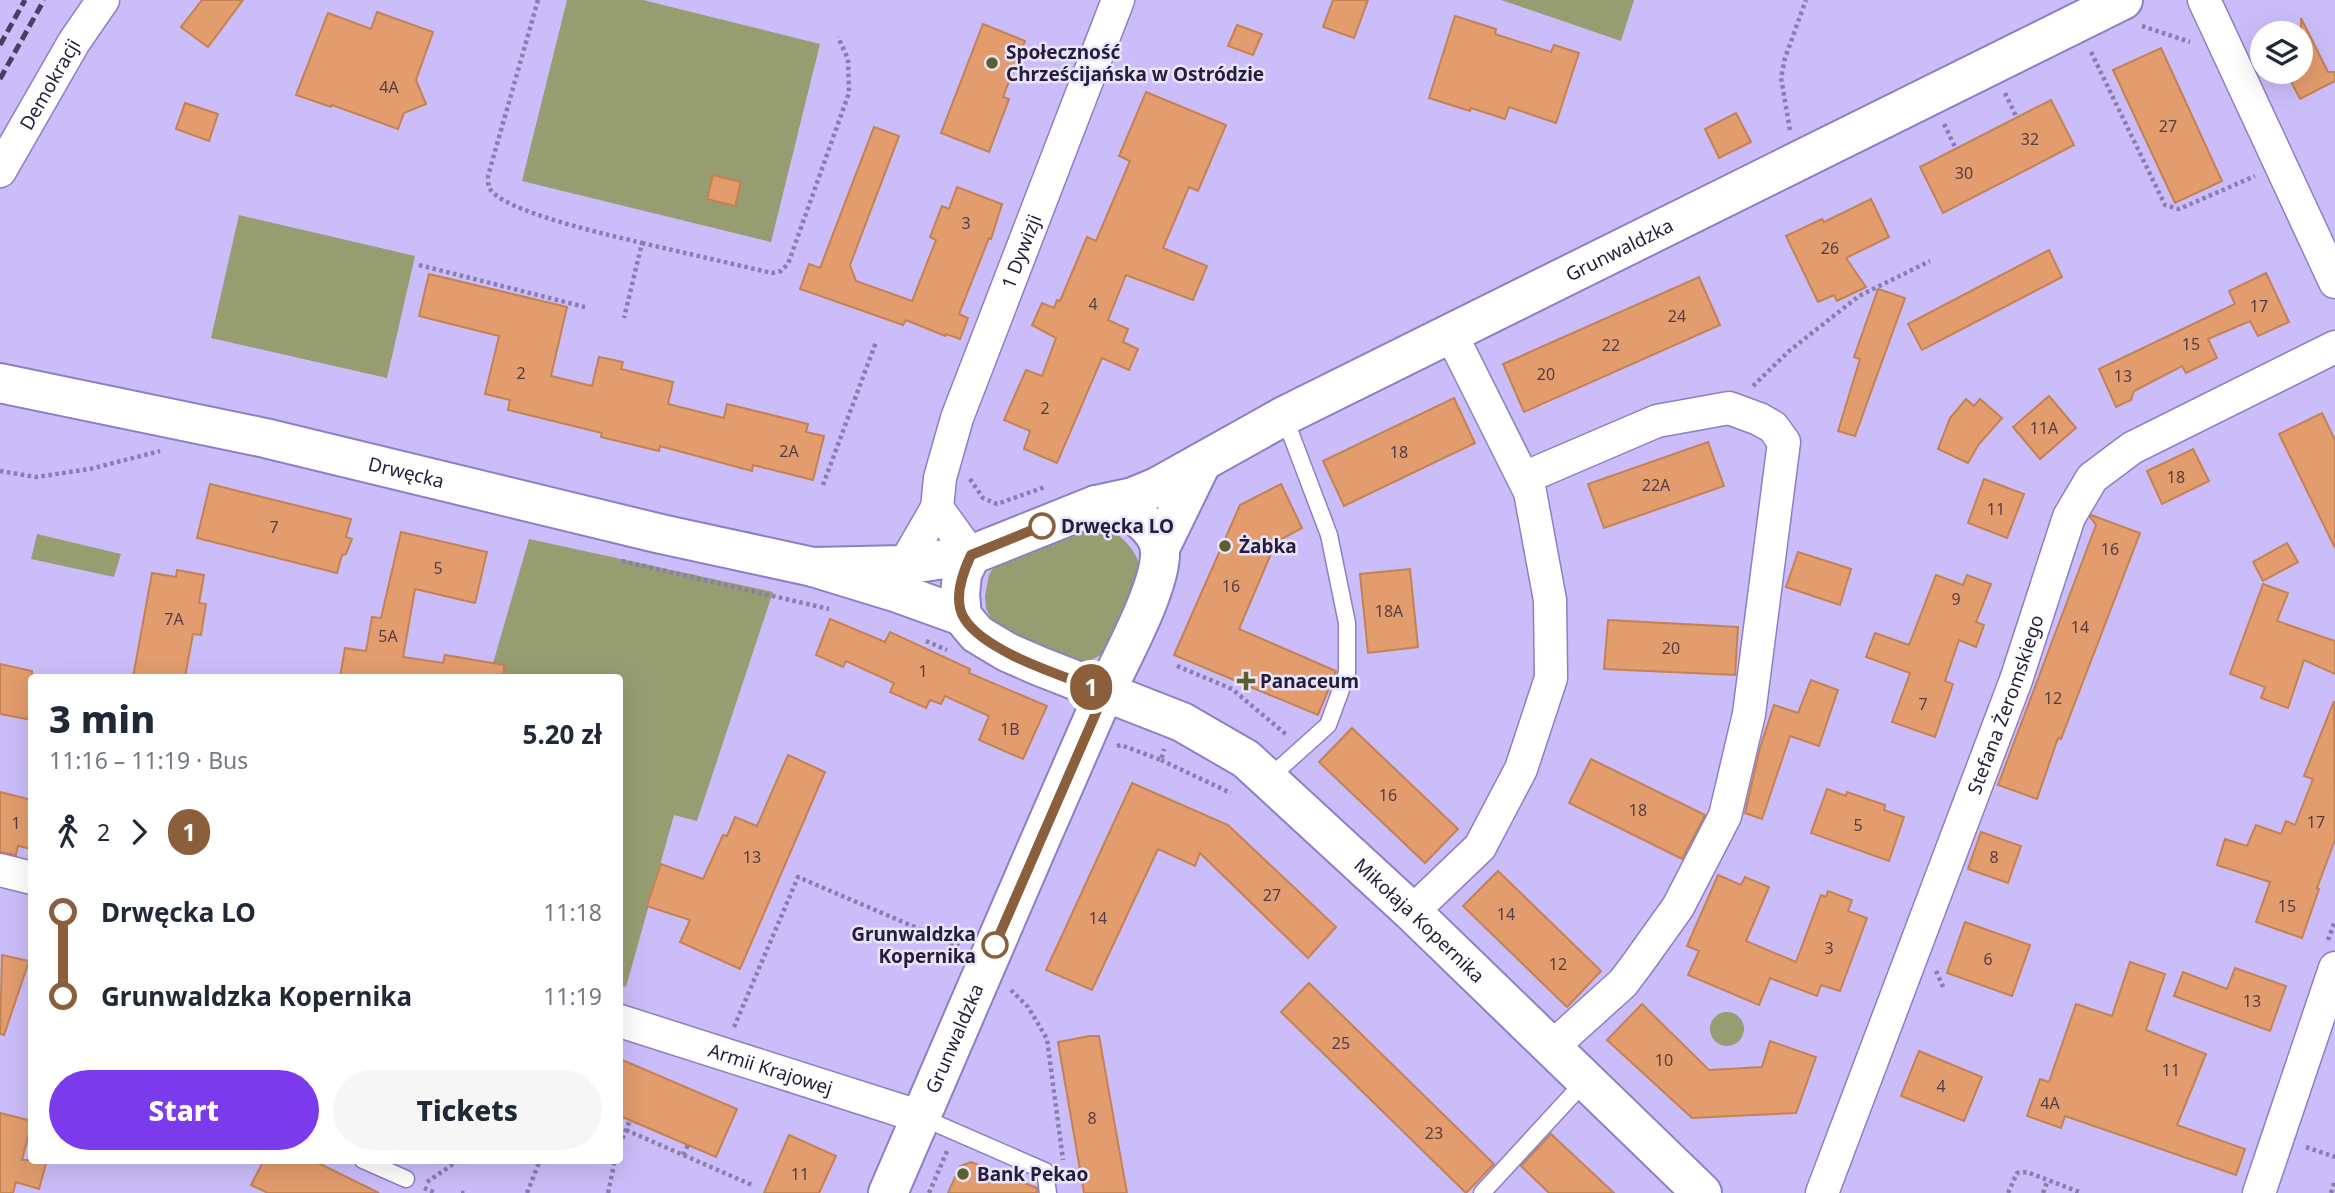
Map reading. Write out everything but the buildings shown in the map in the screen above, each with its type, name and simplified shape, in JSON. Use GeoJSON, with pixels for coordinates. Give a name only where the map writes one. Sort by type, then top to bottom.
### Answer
{"type":"FeatureCollection","features":[{"type":"Feature","properties":{"kind":"street","name":"Demokracji"},"geometry":{"type":"LineString","coordinates":[[0,172],[74,42],[103,0]]}},
{"type":"Feature","properties":{"kind":"street","name":"1 Dywizji"},"geometry":{"type":"LineString","coordinates":[[904,565],[938,493],[957,418],[1118,0]]}},
{"type":"Feature","properties":{"kind":"street"},"geometry":{"type":"LineString","coordinates":[[2204,0],[2335,282]]}},
{"type":"Feature","properties":{"kind":"street","name":"Grunwaldzka"},"geometry":{"type":"LineString","coordinates":[[1201,464],[1284,416],[1450,332],[2131,13]]}},
{"type":"Feature","properties":{"kind":"street"},"geometry":{"type":"LineString","coordinates":[[1412,912],[1480,847],[1521,769],[1551,678],[1550,600],[1530,492],[1450,332]]}},
{"type":"Feature","properties":{"kind":"street","name":"Stefana Żeromskiego"},"geometry":{"type":"LineString","coordinates":[[1822,1193],[2016,680],[2069,517],[2092,478],[2132,448],[2335,347]]}},
{"type":"Feature","properties":{"kind":"street","name":"Drwęcka"},"geometry":{"type":"LineString","coordinates":[[1,383],[265,438],[656,551],[813,567],[904,565],[971,555]]}},
{"type":"Feature","properties":{"kind":"street"},"geometry":{"type":"LineString","coordinates":[[1524,478],[1657,421],[1729,408],[1773,427],[1784,442],[1749,714],[1725,816],[1678,907],[1638,963],[1623,983],[1551,1048]]}},
{"type":"Feature","properties":{"kind":"street"},"geometry":{"type":"LineString","coordinates":[[1201,464],[1160,548],[1159,568],[1153,591],[1105,692],[1007,652],[977,634],[962,616],[962,574],[971,555],[1096,505],[1133,497],[1201,464]]}},
{"type":"Feature","properties":{"kind":"street"},"geometry":{"type":"LineString","coordinates":[[938,493],[971,555]]}},
{"type":"Feature","properties":{"kind":"street"},"geometry":{"type":"LineString","coordinates":[[1096,505],[1123,509],[1142,520],[1160,548]]}},
{"type":"Feature","properties":{"kind":"street","name":"Drwęcka"},"geometry":{"type":"LineString","coordinates":[[813,567],[962,616]]}},
{"type":"Feature","properties":{"kind":"street","name":"Grunwaldzka"},"geometry":{"type":"LineString","coordinates":[[888,1193],[1105,692]]}},
{"type":"Feature","properties":{"kind":"street","name":"Mikołaja Kopernika"},"geometry":{"type":"LineString","coordinates":[[1105,692],[1175,720],[1246,759],[1253,787],[1412,912],[1702,1193]]}},
{"type":"Feature","properties":{"kind":"street"},"geometry":{"type":"LineString","coordinates":[[0,870],[28,877]]}},
{"type":"Feature","properties":{"kind":"street"},"geometry":{"type":"LineString","coordinates":[[2259,1193],[2335,968]]}},
{"type":"Feature","properties":{"kind":"street","name":"Armii Krajowej"},"geometry":{"type":"LineString","coordinates":[[623,1022],[921,1117]]}},
{"type":"Feature","properties":{"kind":"lane"},"geometry":{"type":"LineString","coordinates":[[1253,787],[1328,725],[1347,673],[1347,622],[1329,535],[1284,416]]}},
{"type":"Feature","properties":{"kind":"lane"},"geometry":{"type":"LineString","coordinates":[[1482,1193],[1586,1080]]}},
{"type":"Feature","properties":{"kind":"lane"},"geometry":{"type":"LineString","coordinates":[[921,1117],[1045,1171],[1048,1193]]}},
{"type":"Feature","properties":{"kind":"lane"},"geometry":{"type":"LineString","coordinates":[[372,1164],[414,1183]]}},
{"type":"Feature","properties":{"kind":"path"},"geometry":{"type":"LineString","coordinates":[[538,0],[488,176],[489,188],[498,197],[524,211],[642,243],[772,273],[781,271],[788,264],[849,93],[848,59],[838,37]]}},
{"type":"Feature","properties":{"kind":"path"},"geometry":{"type":"LineString","coordinates":[[1792,138],[1781,78],[1785,58],[1807,0]]}},
{"type":"Feature","properties":{"kind":"path"},"geometry":{"type":"LineString","coordinates":[[2131,13],[2198,44]]}},
{"type":"Feature","properties":{"kind":"path"},"geometry":{"type":"LineString","coordinates":[[2086,41],[2165,205],[2179,209],[2256,176]]}},
{"type":"Feature","properties":{"kind":"path"},"geometry":{"type":"LineString","coordinates":[[2001,84],[2017,118]]}},
{"type":"Feature","properties":{"kind":"path"},"geometry":{"type":"LineString","coordinates":[[1939,115],[1956,149]]}},
{"type":"Feature","properties":{"kind":"path"},"geometry":{"type":"LineString","coordinates":[[624,317],[642,243]]}},
{"type":"Feature","properties":{"kind":"path"},"geometry":{"type":"LineString","coordinates":[[1729,408],[1833,315],[1859,296],[1930,261]]}},
{"type":"Feature","properties":{"kind":"path"},"geometry":{"type":"LineString","coordinates":[[419,265],[585,307]]}},
{"type":"Feature","properties":{"kind":"path"},"geometry":{"type":"LineString","coordinates":[[823,485],[876,342]]}},
{"type":"Feature","properties":{"kind":"path"},"geometry":{"type":"LineString","coordinates":[[0,471],[36,477],[90,469],[154,454]]}},
{"type":"Feature","properties":{"kind":"path"},"geometry":{"type":"LineString","coordinates":[[938,493],[969,477],[981,496],[987,501],[997,503],[1056,484]]}},
{"type":"Feature","properties":{"kind":"path"},"geometry":{"type":"LineString","coordinates":[[785,599],[836,610]]}},
{"type":"Feature","properties":{"kind":"path"},"geometry":{"type":"LineString","coordinates":[[915,636],[952,652]]}},
{"type":"Feature","properties":{"kind":"path"},"geometry":{"type":"LineString","coordinates":[[1177,666],[1232,689],[1291,739]]}},
{"type":"Feature","properties":{"kind":"path"},"geometry":{"type":"LineString","coordinates":[[1161,760],[1175,720]]}},
{"type":"Feature","properties":{"kind":"path"},"geometry":{"type":"LineString","coordinates":[[1109,749],[1121,745],[1161,760],[1253,787]]}},
{"type":"Feature","properties":{"kind":"path"},"geometry":{"type":"LineString","coordinates":[[732,1031],[798,877],[960,946]]}},
{"type":"Feature","properties":{"kind":"path"},"geometry":{"type":"LineString","coordinates":[[1003,982],[1028,1007],[1047,1039],[1064,1167]]}},
{"type":"Feature","properties":{"kind":"path"},"geometry":{"type":"LineString","coordinates":[[623,1138],[630,1120]]}},
{"type":"Feature","properties":{"kind":"path"},"geometry":{"type":"LineString","coordinates":[[626,1130],[752,1185]]}},
{"type":"Feature","properties":{"kind":"path"},"geometry":{"type":"LineString","coordinates":[[683,1155],[688,1144]]}},
{"type":"Feature","properties":{"kind":"path"},"geometry":{"type":"LineString","coordinates":[[2303,1146],[2335,1157]]}},
{"type":"Feature","properties":{"kind":"path"},"geometry":{"type":"LineString","coordinates":[[929,1193],[948,1148],[961,1153]]}},
{"type":"Feature","properties":{"kind":"path"},"geometry":{"type":"LineString","coordinates":[[414,1183],[451,1164]]}},
{"type":"Feature","properties":{"kind":"path"},"geometry":{"type":"LineString","coordinates":[[527,1193],[538,1164]]}},
{"type":"Feature","properties":{"kind":"path"},"geometry":{"type":"LineString","coordinates":[[608,1193],[614,1164]]}},
{"type":"Feature","properties":{"kind":"path"},"geometry":{"type":"LineString","coordinates":[[2008,1193],[2017,1173],[2026,1172],[2082,1193]]}},
{"type":"Feature","properties":{"kind":"path"},"geometry":{"type":"LineString","coordinates":[[2043,1193],[2048,1180]]}},
{"type":"Feature","properties":{"kind":"path"},"geometry":{"type":"LineString","coordinates":[[2331,1193],[2335,1180]]}},
{"type":"Feature","properties":{"kind":"green space"},"geometry":{"type":"Polygon","coordinates":[[[567,0],[643,0],[820,44],[771,242],[522,181],[567,0]]]}},
{"type":"Feature","properties":{"kind":"green space"},"geometry":{"type":"Polygon","coordinates":[[[1501,0],[1634,0],[1621,41],[1501,0]]]}},
{"type":"Feature","properties":{"kind":"green space"},"geometry":{"type":"Polygon","coordinates":[[[239,215],[415,256],[387,378],[211,338],[239,215]]]}},
{"type":"Feature","properties":{"kind":"green space"},"geometry":{"type":"Polygon","coordinates":[[[1087,523],[1107,529],[1123,539],[1135,554],[1142,573],[1105,653],[1087,662],[1073,665],[996,629],[986,608],[985,596],[989,575],[995,564],[1087,523]]]}},
{"type":"Feature","properties":{"kind":"green space"},"geometry":{"type":"Polygon","coordinates":[[[37,534],[121,554],[114,577],[31,559],[37,534]]]}},
{"type":"Feature","properties":{"kind":"green space"},"geometry":{"type":"Polygon","coordinates":[[[529,539],[773,592],[697,821],[674,815],[626,987],[623,986],[623,674],[490,674],[529,539]]]}},
{"type":"Feature","properties":{"kind":"green space"},"geometry":{"type":"Polygon","coordinates":[[[1727,1012],[1739,1017],[1744,1029],[1739,1041],[1727,1046],[1715,1041],[1710,1029],[1715,1017],[1727,1012]]]}},
{"type":"Feature","properties":{"kind":"railway"},"geometry":{"type":"LineString","coordinates":[[0,45],[25,0]]}},
{"type":"Feature","properties":{"kind":"railway"},"geometry":{"type":"LineString","coordinates":[[0,79],[44,0]]}},
{"type":"Feature","properties":{"kind":"bus line","name":"1"},"geometry":{"type":"LineString","coordinates":[[995,945],[1105,692],[1007,652],[977,634],[962,616],[962,574],[971,555],[1042,526]]}},
{"type":"Feature","properties":{"kind":"place","name":"Społeczność Chrześcijańska w Ostródzie"},"geometry":{"type":"Point","coordinates":[992,63]}},
{"type":"Feature","properties":{"kind":"place","name":"Drwęcka LO"},"geometry":{"type":"Point","coordinates":[1042,526]}},
{"type":"Feature","properties":{"kind":"place","name":"Żabka"},"geometry":{"type":"Point","coordinates":[1225,546]}},
{"type":"Feature","properties":{"kind":"place","name":"Panaceum"},"geometry":{"type":"Point","coordinates":[1246,681]}},
{"type":"Feature","properties":{"kind":"place","name":"Grunwaldzka Kopernika"},"geometry":{"type":"Point","coordinates":[995,945]}},
{"type":"Feature","properties":{"kind":"place","name":"Bank Pekao"},"geometry":{"type":"Point","coordinates":[963,1174]}}]}
